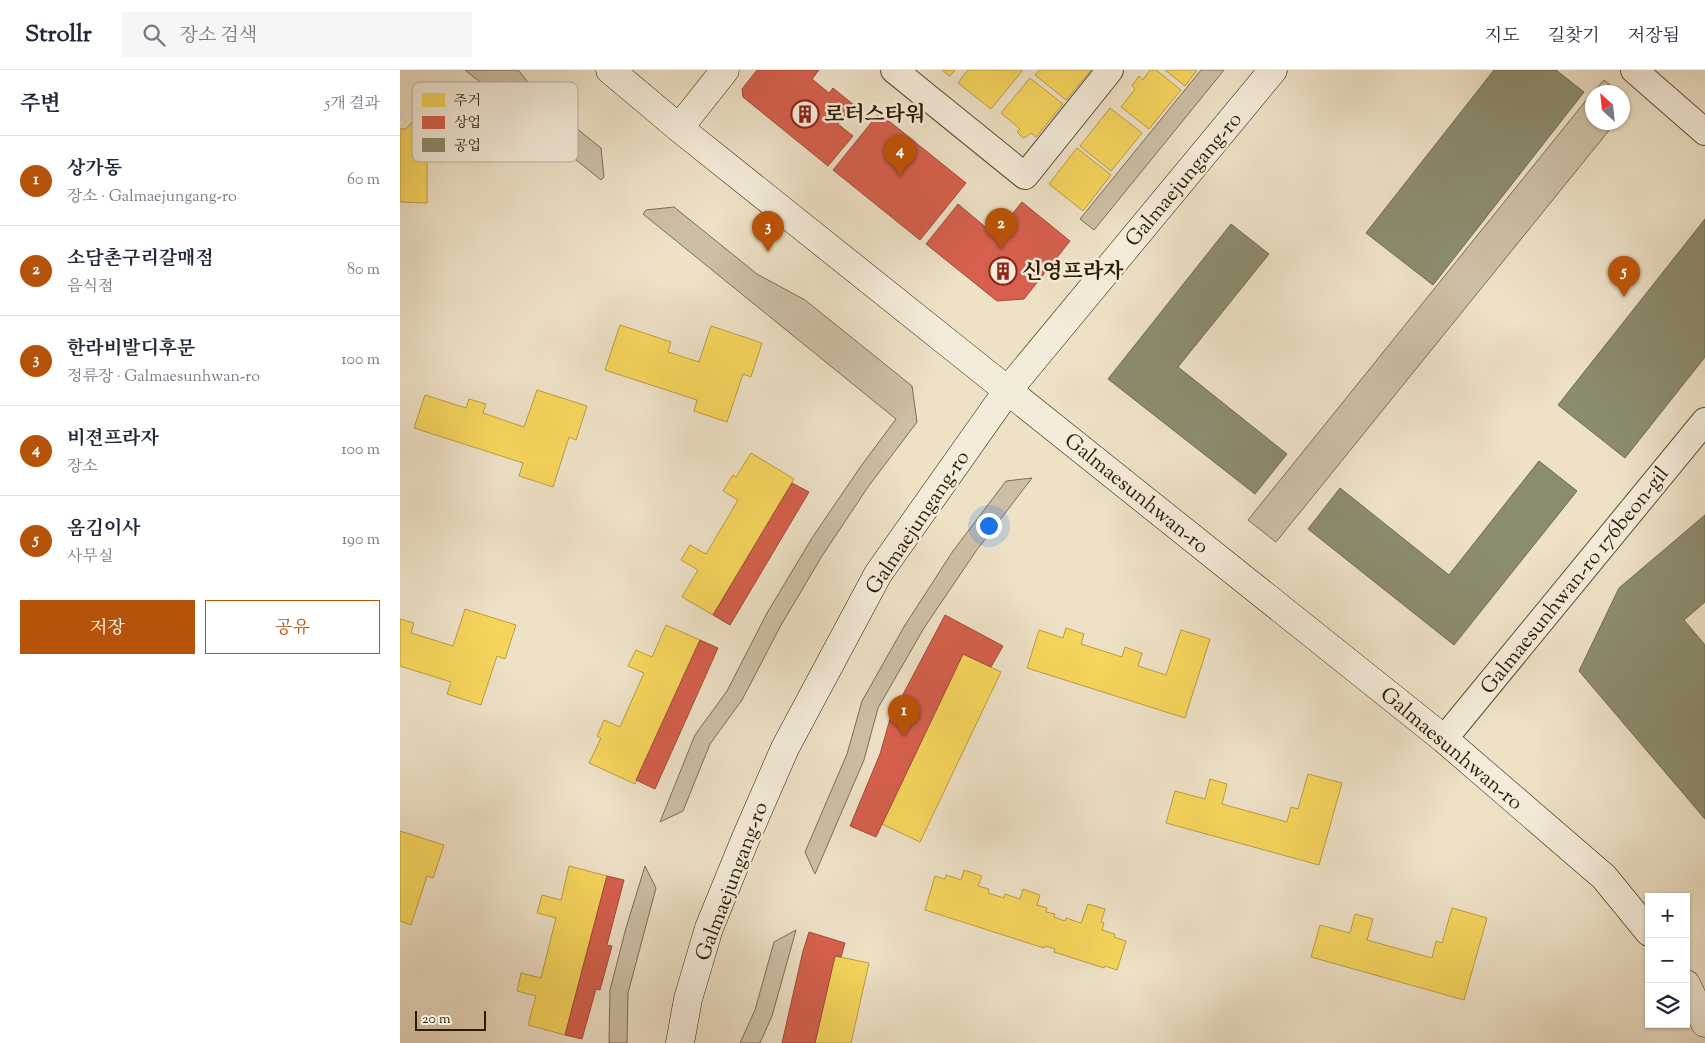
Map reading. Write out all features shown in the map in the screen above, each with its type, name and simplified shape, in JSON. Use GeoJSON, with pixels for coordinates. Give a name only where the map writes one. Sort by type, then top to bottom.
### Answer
{"type":"FeatureCollection","features":[{"type":"Feature","properties":{"kind":"street","name":"Galmaesunhwan-ro"},"geometry":{"type":"LineString","coordinates":[[610,70],[679,128],[1444,739],[1604,877],[1645,927]]}},
{"type":"Feature","properties":{"kind":"street"},"geometry":{"type":"LineString","coordinates":[[679,128],[725,70]]}},
{"type":"Feature","properties":{"kind":"street"},"geometry":{"type":"LineString","coordinates":[[894,70],[1026,176],[1110,70]]}},
{"type":"Feature","properties":{"kind":"street","name":"Galmaejungang-ro"},"geometry":{"type":"LineString","coordinates":[[680,1043],[688,999],[709,928],[785,748],[878,574],[1008,390],[1273,70]]}},
{"type":"Feature","properties":{"kind":"street"},"geometry":{"type":"LineString","coordinates":[[1634,70],[1705,132]]}},
{"type":"Feature","properties":{"kind":"street","name":"Galmaesunhwan-ro 176beon-gil"},"geometry":{"type":"LineString","coordinates":[[1444,739],[1705,421]]}},
{"type":"Feature","properties":{"kind":"street"},"geometry":{"type":"LineString","coordinates":[[1690,992],[1705,1023]]}},
{"type":"Feature","properties":{"kind":"shaded area"},"geometry":{"type":"Polygon","coordinates":[[[465,70],[518,70],[528,82],[480,82],[465,70]]]}},
{"type":"Feature","properties":{"kind":"shaded area"},"geometry":{"type":"Polygon","coordinates":[[[1201,70],[1224,70],[1094,230],[1080,219],[1201,70]]]}},
{"type":"Feature","properties":{"kind":"shaded area"},"geometry":{"type":"Polygon","coordinates":[[[1604,80],[1610,85],[1599,85],[1604,80]]]}},
{"type":"Feature","properties":{"kind":"shaded area"},"geometry":{"type":"Polygon","coordinates":[[[1585,102],[1585,130],[1609,130],[1276,542],[1248,520],[1585,102]]]}},
{"type":"Feature","properties":{"kind":"shaded area"},"geometry":{"type":"Polygon","coordinates":[[[578,130],[601,148],[604,177],[601,180],[578,161],[578,130]]]}},
{"type":"Feature","properties":{"kind":"shaded area"},"geometry":{"type":"Polygon","coordinates":[[[674,207],[757,274],[805,300],[912,386],[917,422],[868,487],[822,556],[780,627],[742,700],[710,744],[683,811],[660,822],[695,735],[727,691],[767,613],[812,538],[896,419],[643,214],[646,210],[674,207]]]}},
{"type":"Feature","properties":{"kind":"shaded area"},"geometry":{"type":"Polygon","coordinates":[[[1032,478],[976,551],[924,628],[878,708],[864,760],[815,874],[805,852],[847,754],[862,701],[905,625],[953,551],[1006,481],[1032,478]]]}},
{"type":"Feature","properties":{"kind":"shaded area"},"geometry":{"type":"Polygon","coordinates":[[[645,866],[656,888],[628,993],[627,1043],[609,1043],[610,990],[645,866]]]}},
{"type":"Feature","properties":{"kind":"shaded area"},"geometry":{"type":"Polygon","coordinates":[[[796,930],[772,1016],[760,1043],[740,1043],[755,1010],[774,942],[796,930]]]}},
{"type":"Feature","properties":{"kind":"building: 주거"},"geometry":{"type":"Polygon","coordinates":[[[942,70],[955,70],[950,76],[942,70]]]}},
{"type":"Feature","properties":{"kind":"building: 주거"},"geometry":{"type":"Polygon","coordinates":[[[968,70],[1022,71],[991,109],[958,83],[968,70]]]}},
{"type":"Feature","properties":{"kind":"building: 주거"},"geometry":{"type":"Polygon","coordinates":[[[1039,70],[1091,70],[1066,100],[1035,75],[1039,70]]]}},
{"type":"Feature","properties":{"kind":"building: 주거"},"geometry":{"type":"Polygon","coordinates":[[[1150,70],[1156,70],[1181,90],[1149,129],[1121,107],[1135,89],[1132,86],[1139,76],[1143,80],[1150,70]]]}},
{"type":"Feature","properties":{"kind":"building: 주거"},"geometry":{"type":"Polygon","coordinates":[[[1165,70],[1197,70],[1185,86],[1165,70]]]}},
{"type":"Feature","properties":{"kind":"building: 주거"},"geometry":{"type":"Polygon","coordinates":[[[1030,78],[1063,104],[1036,137],[1031,133],[1023,138],[1017,132],[1020,129],[1001,113],[1030,78]]]}},
{"type":"Feature","properties":{"kind":"building: 주거"},"geometry":{"type":"Polygon","coordinates":[[[1110,108],[1142,133],[1111,171],[1080,146],[1110,108]]]}},
{"type":"Feature","properties":{"kind":"building: 주거"},"geometry":{"type":"Polygon","coordinates":[[[412,122],[412,162],[427,162],[427,203],[400,202],[400,129],[406,129],[412,122]]]}},
{"type":"Feature","properties":{"kind":"building: 주거"},"geometry":{"type":"Polygon","coordinates":[[[1077,148],[1111,175],[1083,211],[1049,184],[1077,148]]]}},
{"type":"Feature","properties":{"kind":"building: 주거"},"geometry":{"type":"Polygon","coordinates":[[[620,325],[671,342],[668,352],[699,362],[711,326],[762,343],[751,377],[743,374],[727,422],[694,411],[697,400],[605,370],[620,325]]]}},
{"type":"Feature","properties":{"kind":"building: 주거"},"geometry":{"type":"Polygon","coordinates":[[[537,390],[587,406],[576,440],[569,437],[553,487],[519,476],[523,463],[414,428],[425,395],[466,408],[469,399],[486,404],[483,413],[524,427],[537,390]]]}},
{"type":"Feature","properties":{"kind":"building: 주거"},"geometry":{"type":"Polygon","coordinates":[[[751,453],[794,479],[713,615],[682,597],[698,570],[681,560],[690,545],[706,554],[738,500],[723,491],[733,475],[736,477],[751,453]]]}},
{"type":"Feature","properties":{"kind":"building: 주거"},"geometry":{"type":"Polygon","coordinates":[[[465,609],[516,625],[505,659],[497,656],[481,705],[447,694],[451,682],[400,666],[400,619],[414,623],[411,633],[453,646],[465,609]]]}},
{"type":"Feature","properties":{"kind":"building: 주거"},"geometry":{"type":"Polygon","coordinates":[[[666,625],[700,640],[635,784],[589,763],[601,738],[597,736],[604,720],[620,727],[644,673],[628,666],[636,650],[652,657],[666,625]]]}},
{"type":"Feature","properties":{"kind":"building: 주거"},"geometry":{"type":"Polygon","coordinates":[[[1066,628],[1084,634],[1081,644],[1122,657],[1125,647],[1142,653],[1138,666],[1166,675],[1181,630],[1210,639],[1185,718],[1027,668],[1039,630],[1063,638],[1066,628]]]}},
{"type":"Feature","properties":{"kind":"building: 주거"},"geometry":{"type":"Polygon","coordinates":[[[963,654],[1001,672],[920,842],[882,824],[963,654]]]}},
{"type":"Feature","properties":{"kind":"building: 주거"},"geometry":{"type":"Polygon","coordinates":[[[1308,774],[1342,783],[1319,865],[1166,823],[1175,791],[1205,799],[1210,779],[1227,784],[1222,804],[1287,822],[1291,807],[1298,809],[1308,774]]]}},
{"type":"Feature","properties":{"kind":"building: 주거"},"geometry":{"type":"Polygon","coordinates":[[[400,831],[444,845],[433,878],[427,876],[411,925],[400,921],[400,831]]]}},
{"type":"Feature","properties":{"kind":"building: 주거"},"geometry":{"type":"Polygon","coordinates":[[[569,866],[607,876],[565,1035],[528,1025],[536,996],[517,991],[521,973],[541,978],[556,918],[537,913],[542,895],[561,900],[569,866]]]}},
{"type":"Feature","properties":{"kind":"building: 주거"},"geometry":{"type":"Polygon","coordinates":[[[964,870],[982,876],[978,886],[989,889],[988,893],[1004,898],[1005,894],[1020,899],[1023,889],[1040,895],[1037,905],[1047,908],[1046,912],[1055,914],[1054,917],[1065,921],[1066,918],[1081,923],[1088,904],[1105,909],[1101,922],[1104,923],[1102,930],[1115,934],[1114,937],[1126,941],[1117,970],[1105,966],[1104,968],[1054,952],[1055,949],[1045,946],[1044,948],[925,910],[935,876],[945,879],[946,875],[961,880],[964,870]]]}},
{"type":"Feature","properties":{"kind":"building: 주거"},"geometry":{"type":"Polygon","coordinates":[[[1452,908],[1487,918],[1464,1000],[1311,957],[1320,925],[1350,933],[1355,914],[1373,919],[1367,940],[1432,958],[1436,941],[1442,943],[1452,908]]]}},
{"type":"Feature","properties":{"kind":"building: 주거"},"geometry":{"type":"Polygon","coordinates":[[[835,956],[869,963],[851,1043],[815,1043],[835,956]]]}},
{"type":"Feature","properties":{"kind":"building: 상업","name":"로터스타워"},"geometry":{"type":"Polygon","coordinates":[[[757,70],[819,70],[812,79],[829,93],[833,88],[854,105],[838,124],[853,136],[828,166],[743,97],[742,89],[757,70]]]}},
{"type":"Feature","properties":{"kind":"building: 상업"},"geometry":{"type":"Polygon","coordinates":[[[879,113],[966,183],[920,240],[833,170],[879,113]]]}},
{"type":"Feature","properties":{"kind":"building: 상업","name":"신영프라자"},"geometry":{"type":"Polygon","coordinates":[[[1022,202],[1070,241],[1024,299],[997,301],[926,244],[958,204],[995,235],[1022,202]]]}},
{"type":"Feature","properties":{"kind":"building: 상업"},"geometry":{"type":"Polygon","coordinates":[[[792,483],[809,492],[730,625],[713,615],[792,483]]]}},
{"type":"Feature","properties":{"kind":"building: 상업"},"geometry":{"type":"Polygon","coordinates":[[[945,615],[1003,646],[991,667],[963,654],[876,837],[850,826],[880,754],[890,719],[945,615]]]}},
{"type":"Feature","properties":{"kind":"building: 상업"},"geometry":{"type":"Polygon","coordinates":[[[700,640],[718,648],[655,789],[636,780],[700,640]]]}},
{"type":"Feature","properties":{"kind":"building: 상업"},"geometry":{"type":"Polygon","coordinates":[[[607,876],[624,880],[607,945],[612,946],[600,990],[596,989],[582,1039],[565,1035],[607,876]]]}},
{"type":"Feature","properties":{"kind":"building: 상업"},"geometry":{"type":"Polygon","coordinates":[[[809,932],[845,943],[841,957],[835,956],[815,1043],[782,1043],[803,951],[809,932]]]}},
{"type":"Feature","properties":{"kind":"building: 공업"},"geometry":{"type":"Polygon","coordinates":[[[1494,70],[1556,70],[1584,92],[1433,285],[1366,233],[1494,70]]]}},
{"type":"Feature","properties":{"kind":"building: 공업"},"geometry":{"type":"Polygon","coordinates":[[[1705,219],[1705,357],[1625,458],[1558,405],[1705,219]]]}},
{"type":"Feature","properties":{"kind":"building: 공업"},"geometry":{"type":"Polygon","coordinates":[[[1231,224],[1269,254],[1178,367],[1287,454],[1255,494],[1108,379],[1231,224]]]}},
{"type":"Feature","properties":{"kind":"building: 공업"},"geometry":{"type":"Polygon","coordinates":[[[1539,461],[1577,491],[1454,645],[1308,529],[1340,488],[1449,575],[1539,461]]]}},
{"type":"Feature","properties":{"kind":"building: 공업"},"geometry":{"type":"Polygon","coordinates":[[[1705,515],[1705,602],[1684,620],[1705,645],[1705,819],[1579,671],[1619,588],[1705,515]]]}},
{"type":"Feature","properties":{"kind":"place","name":"로터스타워"},"geometry":{"type":"Point","coordinates":[805,114]}},
{"type":"Feature","properties":{"kind":"place","name":"비젼프라자"},"geometry":{"type":"Point","coordinates":[900,176]}},
{"type":"Feature","properties":{"kind":"place","name":"소담촌구리갈매점"},"geometry":{"type":"Point","coordinates":[1001,249]}},
{"type":"Feature","properties":{"kind":"place","name":"한라비발디후문"},"geometry":{"type":"Point","coordinates":[768,252]}},
{"type":"Feature","properties":{"kind":"place","name":"신영프라자"},"geometry":{"type":"Point","coordinates":[1003,271]}},
{"type":"Feature","properties":{"kind":"place","name":"옴김이사"},"geometry":{"type":"Point","coordinates":[1624,297]}},
{"type":"Feature","properties":{"kind":"place","name":"상가동"},"geometry":{"type":"Point","coordinates":[904,736]}}]}
